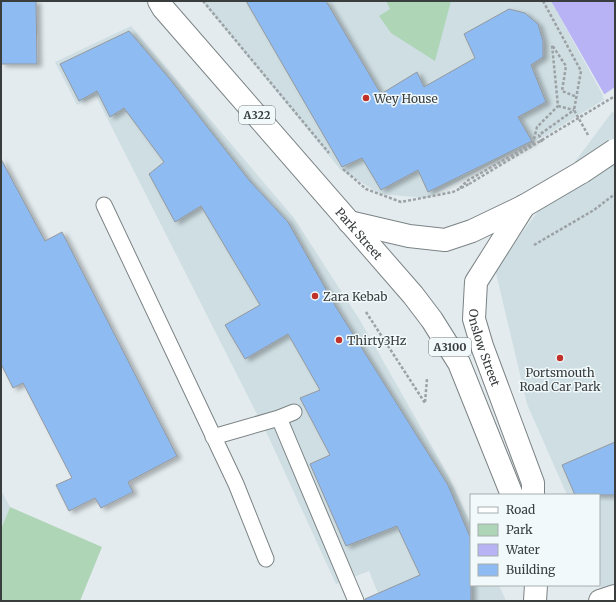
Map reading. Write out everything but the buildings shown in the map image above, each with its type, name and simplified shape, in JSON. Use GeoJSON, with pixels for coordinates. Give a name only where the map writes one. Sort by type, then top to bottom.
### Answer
{"type":"FeatureCollection","features":[{"type":"Feature","properties":{"kind":"main road","name":"Park Street"},"geometry":{"type":"LineString","coordinates":[[158,3],[413,295],[447,342],[459,363],[512,494]]}},
{"type":"Feature","properties":{"kind":"main road","name":"Onslow Street"},"geometry":{"type":"LineString","coordinates":[[349,222],[409,236],[445,240],[472,232],[524,206],[582,172],[615,150]]}},
{"type":"Feature","properties":{"kind":"main road","name":"Onslow Street"},"geometry":{"type":"LineString","coordinates":[[524,206],[476,282],[474,319],[482,346],[533,483],[533,494]]}},
{"type":"Feature","properties":{"kind":"main road"},"geometry":{"type":"LineString","coordinates":[[535,601],[536,586]]}},
{"type":"Feature","properties":{"kind":"main road"},"geometry":{"type":"LineString","coordinates":[[600,601],[615,596]]}},
{"type":"Feature","properties":{"kind":"lane"},"geometry":{"type":"LineString","coordinates":[[104,205],[236,484],[266,559]]}},
{"type":"Feature","properties":{"kind":"lane"},"geometry":{"type":"LineString","coordinates":[[214,437],[279,418],[294,412]]}},
{"type":"Feature","properties":{"kind":"lane"},"geometry":{"type":"LineString","coordinates":[[279,418],[356,601]]}},
{"type":"Feature","properties":{"kind":"path"},"geometry":{"type":"LineString","coordinates":[[203,1],[332,157]]}},
{"type":"Feature","properties":{"kind":"path"},"geometry":{"type":"LineString","coordinates":[[542,142],[539,135],[574,110],[581,72],[543,1]]}},
{"type":"Feature","properties":{"kind":"path"},"geometry":{"type":"LineString","coordinates":[[558,106],[552,45],[566,66],[562,91],[577,98]]}},
{"type":"Feature","properties":{"kind":"path"},"geometry":{"type":"LineString","coordinates":[[342,168],[366,189],[400,202],[453,192],[542,142],[615,96]]}},
{"type":"Feature","properties":{"kind":"path"},"geometry":{"type":"LineString","coordinates":[[558,106],[574,110]]}},
{"type":"Feature","properties":{"kind":"path"},"geometry":{"type":"LineString","coordinates":[[459,190],[467,181],[533,142],[537,127],[558,106]]}},
{"type":"Feature","properties":{"kind":"path"},"geometry":{"type":"LineString","coordinates":[[529,248],[594,210],[615,194]]}},
{"type":"Feature","properties":{"kind":"path"},"geometry":{"type":"LineString","coordinates":[[366,312],[425,403],[427,379]]}},
{"type":"Feature","properties":{"kind":"shaded area"},"geometry":{"type":"Polygon","coordinates":[[[202,1],[551,1],[605,99],[548,134],[427,198],[380,194],[340,169],[202,1]]]}},
{"type":"Feature","properties":{"kind":"shaded area"},"geometry":{"type":"Polygon","coordinates":[[[131,26],[294,218],[361,322],[448,475],[470,522],[470,586],[499,586],[506,601],[381,601],[369,571],[336,584],[269,438],[96,96],[77,105],[55,62],[131,26]]]}},
{"type":"Feature","properties":{"kind":"shaded area"},"geometry":{"type":"Polygon","coordinates":[[[615,108],[615,601],[603,601],[600,581],[600,494],[567,494],[527,404],[495,269],[615,108]]]}},
{"type":"Feature","properties":{"kind":"shaded area"},"geometry":{"type":"Polygon","coordinates":[[[1,490],[10,507],[1,529],[1,490]]]}},
{"type":"Feature","properties":{"kind":"green space"},"geometry":{"type":"Polygon","coordinates":[[[386,1],[451,1],[435,61],[391,33],[379,16],[390,9],[386,1]]]}},
{"type":"Feature","properties":{"kind":"green space"},"geometry":{"type":"Polygon","coordinates":[[[10,507],[102,547],[80,601],[1,601],[1,529],[10,507]]]}},
{"type":"Feature","properties":{"kind":"water"},"geometry":{"type":"Polygon","coordinates":[[[551,1],[615,1],[615,113],[551,1]]]}},
{"type":"Feature","properties":{"kind":"pier"},"geometry":{"type":"Polygon","coordinates":[[[615,87],[615,115],[602,96],[615,87]]]}},
{"type":"Feature","properties":{"kind":"place","name":"Wey House"},"geometry":{"type":"Point","coordinates":[366,98]}},
{"type":"Feature","properties":{"kind":"place","name":"Zara Kebab"},"geometry":{"type":"Point","coordinates":[315,296]}},
{"type":"Feature","properties":{"kind":"place","name":"Thirty3Hz"},"geometry":{"type":"Point","coordinates":[339,340]}},
{"type":"Feature","properties":{"kind":"place","name":"Portsmouth Road Car Park"},"geometry":{"type":"Point","coordinates":[560,358]}}]}
